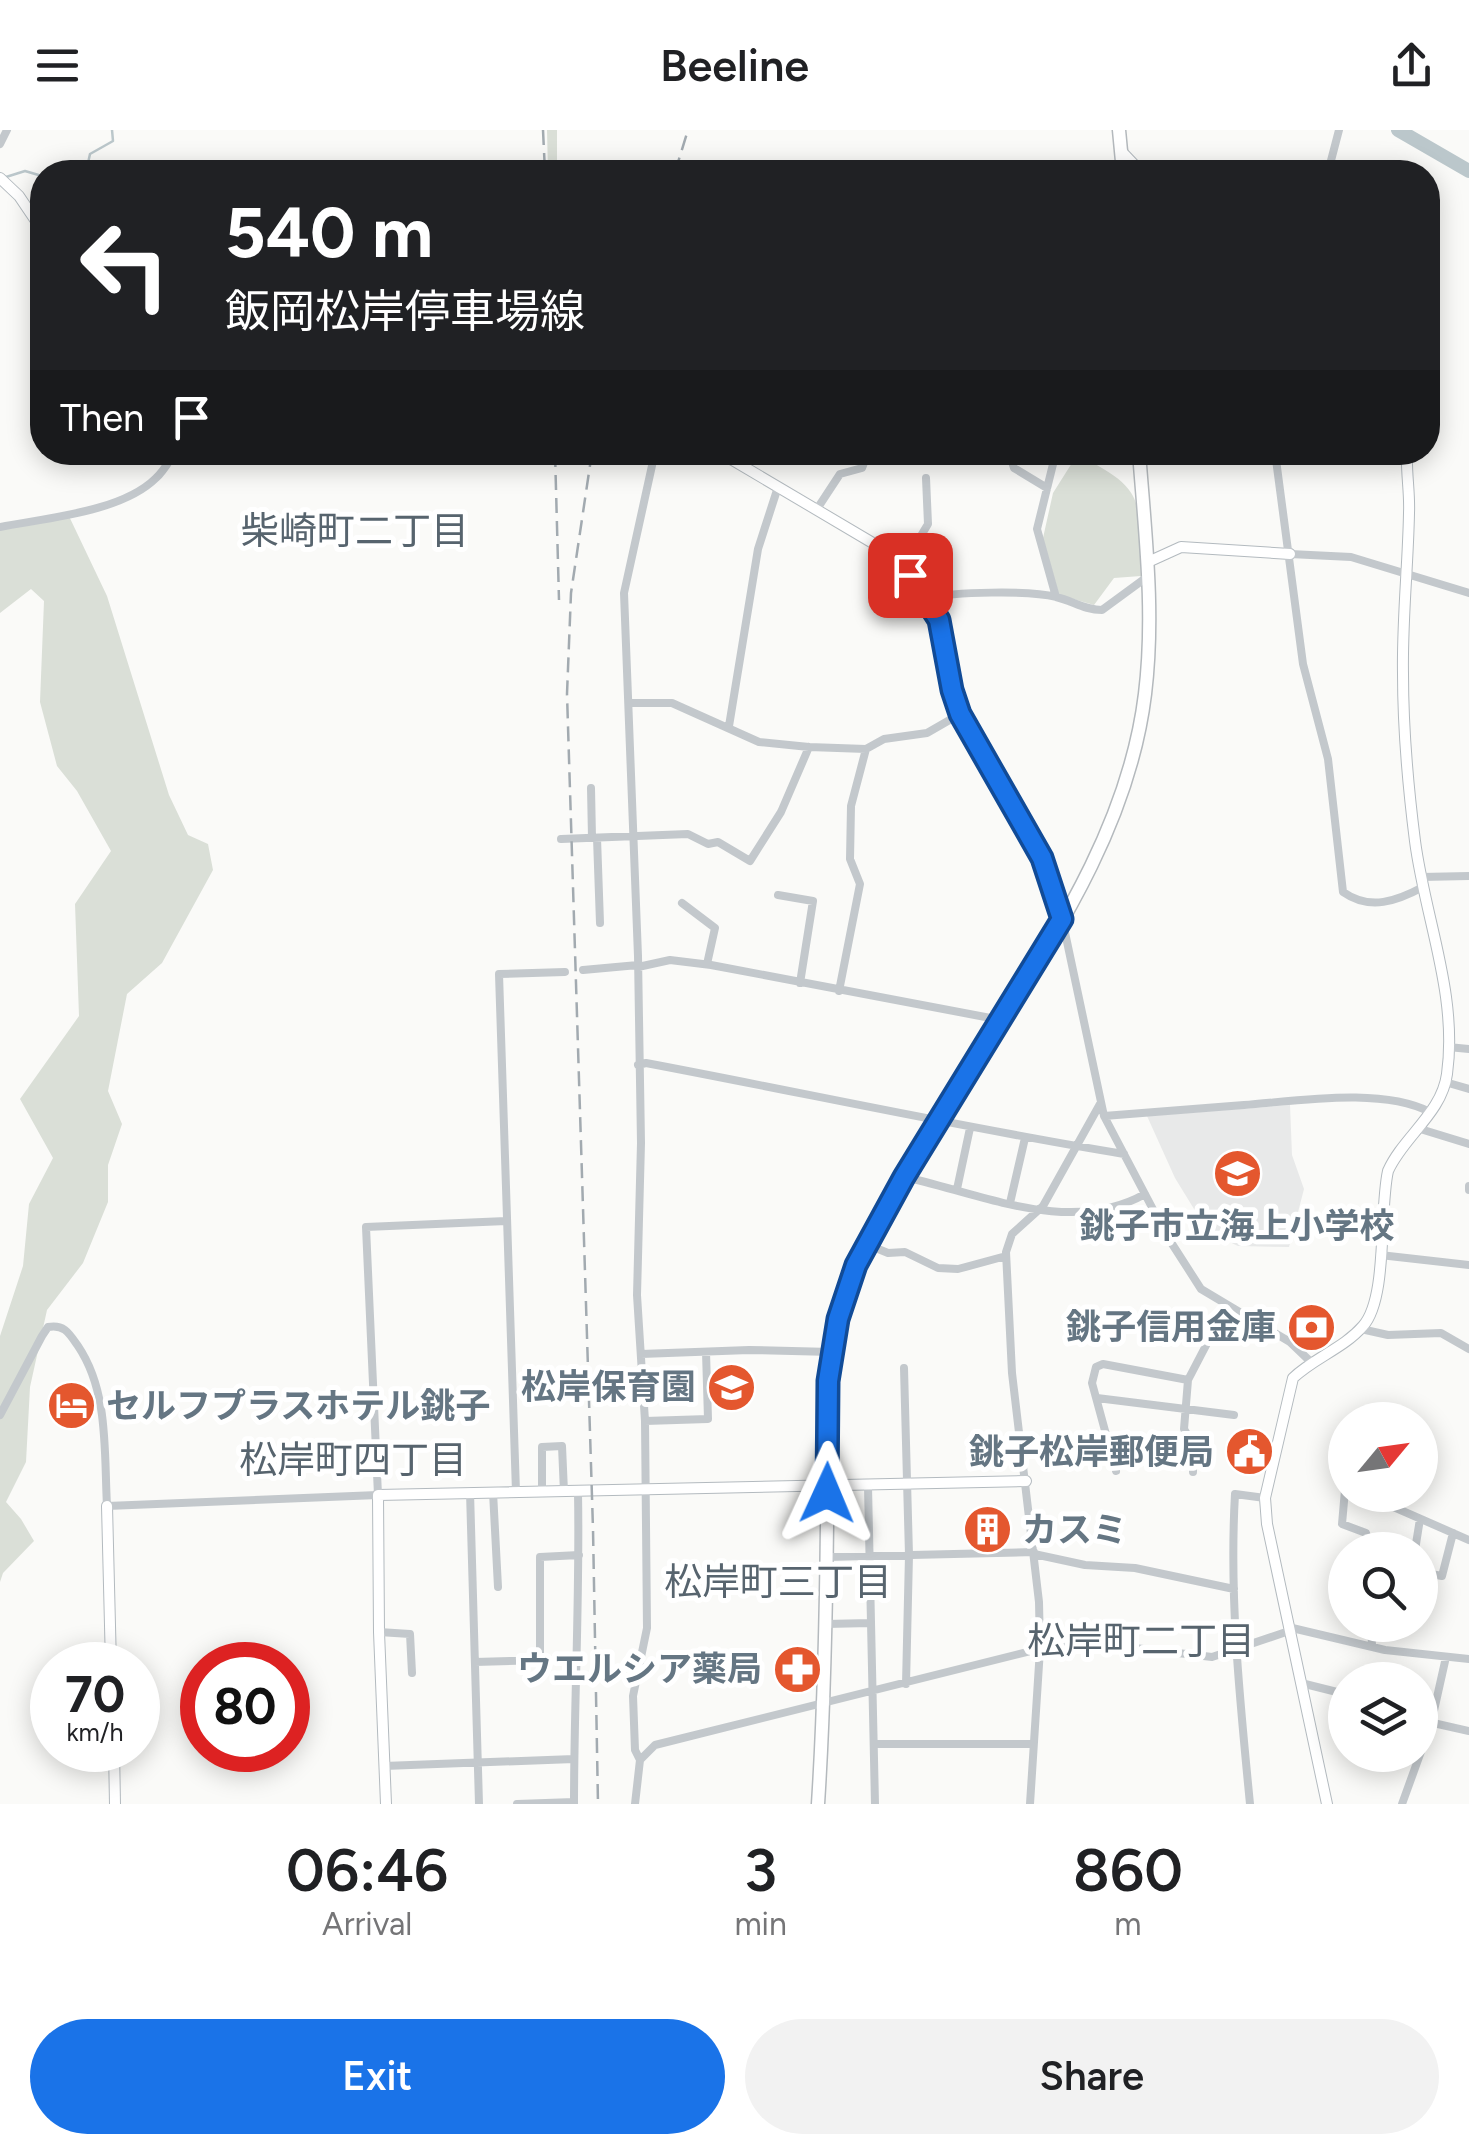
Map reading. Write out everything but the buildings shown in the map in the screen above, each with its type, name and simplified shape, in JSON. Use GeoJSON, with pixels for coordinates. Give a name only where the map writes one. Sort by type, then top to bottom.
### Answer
{"type":"FeatureCollection","features":[{"type":"Feature","properties":{"kind":"highway"},"geometry":{"type":"LineString","coordinates":[[1118,130],[1121,160]]}},
{"type":"Feature","properties":{"kind":"highway"},"geometry":{"type":"LineString","coordinates":[[818,1804],[825,1706],[828,1381],[846,1293],[866,1244],[904,1177],[1062,919],[1107,834],[1130,770],[1148,670],[1148,569],[1141,465]]}},
{"type":"Feature","properties":{"kind":"street"},"geometry":{"type":"LineString","coordinates":[[0,144],[7,130]]}},
{"type":"Feature","properties":{"kind":"street"},"geometry":{"type":"LineString","coordinates":[[1331,160],[1339,130]]}},
{"type":"Feature","properties":{"kind":"street"},"geometry":{"type":"LineString","coordinates":[[1121,150],[1130,160]]}},
{"type":"Feature","properties":{"kind":"street"},"geometry":{"type":"LineString","coordinates":[[2,179],[30,215]]}},
{"type":"Feature","properties":{"kind":"street"},"geometry":{"type":"LineString","coordinates":[[0,527],[72,514],[139,492],[166,465]]}},
{"type":"Feature","properties":{"kind":"street"},"geometry":{"type":"LineString","coordinates":[[635,1804],[640,1760],[635,1750],[632,1706],[648,1628],[645,1421],[637,1295],[641,1143],[635,836],[624,594],[652,465]]}},
{"type":"Feature","properties":{"kind":"street"},"geometry":{"type":"LineString","coordinates":[[742,465],[888,552],[926,598],[941,627],[960,714],[1042,858],[1062,919],[1104,1116],[1201,1290],[1290,1342],[1312,1363]]}},
{"type":"Feature","properties":{"kind":"street"},"geometry":{"type":"LineString","coordinates":[[817,508],[840,474],[863,465]]}},
{"type":"Feature","properties":{"kind":"street"},"geometry":{"type":"LineString","coordinates":[[1013,465],[1047,488]]}},
{"type":"Feature","properties":{"kind":"street"},"geometry":{"type":"LineString","coordinates":[[1053,465],[1037,528],[1056,597]]}},
{"type":"Feature","properties":{"kind":"street"},"geometry":{"type":"LineString","coordinates":[[1277,465],[1302,664],[1328,759],[1343,892],[1356,901],[1394,902],[1422,882],[1469,876]]}},
{"type":"Feature","properties":{"kind":"street"},"geometry":{"type":"LineString","coordinates":[[1318,1804],[1327,1803],[1288,1629],[1265,1498],[1290,1384],[1312,1363],[1362,1328],[1374,1304],[1388,1171],[1430,1112],[1445,1082],[1448,1047],[1437,939],[1422,882],[1405,739],[1402,672],[1410,515],[1408,465]]}},
{"type":"Feature","properties":{"kind":"street"},"geometry":{"type":"LineString","coordinates":[[902,566],[928,524],[926,478]]}},
{"type":"Feature","properties":{"kind":"street"},"geometry":{"type":"LineString","coordinates":[[729,726],[758,549],[778,486]]}},
{"type":"Feature","properties":{"kind":"street"},"geometry":{"type":"LineString","coordinates":[[926,598],[1004,594],[1056,597],[1086,609],[1102,610],[1148,569],[1182,547],[1350,557],[1469,592]]}},
{"type":"Feature","properties":{"kind":"street"},"geometry":{"type":"LineString","coordinates":[[630,702],[672,703],[759,742],[809,747],[866,749],[884,739],[927,733],[960,714]]}},
{"type":"Feature","properties":{"kind":"street"},"geometry":{"type":"LineString","coordinates":[[561,839],[688,834],[708,844],[718,842],[750,861],[781,812],[809,747]]}},
{"type":"Feature","properties":{"kind":"street"},"geometry":{"type":"LineString","coordinates":[[839,991],[860,884],[850,859],[851,806],[866,749]]}},
{"type":"Feature","properties":{"kind":"street"},"geometry":{"type":"LineString","coordinates":[[591,788],[600,922]]}},
{"type":"Feature","properties":{"kind":"street"},"geometry":{"type":"LineString","coordinates":[[778,895],[813,901],[800,983]]}},
{"type":"Feature","properties":{"kind":"street"},"geometry":{"type":"LineString","coordinates":[[682,903],[715,928],[707,964]]}},
{"type":"Feature","properties":{"kind":"street"},"geometry":{"type":"LineString","coordinates":[[584,970],[670,960],[707,964],[1000,1020]]}},
{"type":"Feature","properties":{"kind":"street"},"geometry":{"type":"LineString","coordinates":[[516,1492],[500,974],[564,972]]}},
{"type":"Feature","properties":{"kind":"street"},"geometry":{"type":"LineString","coordinates":[[1448,1047],[1469,1049]]}},
{"type":"Feature","properties":{"kind":"street"},"geometry":{"type":"LineString","coordinates":[[638,1064],[1124,1154]]}},
{"type":"Feature","properties":{"kind":"street"},"geometry":{"type":"LineString","coordinates":[[1445,1082],[1469,1089]]}},
{"type":"Feature","properties":{"kind":"street"},"geometry":{"type":"LineString","coordinates":[[1104,1116],[1319,1100],[1388,1100],[1415,1104],[1430,1112]]}},
{"type":"Feature","properties":{"kind":"street"},"geometry":{"type":"LineString","coordinates":[[1030,1804],[1040,1648],[1034,1553],[1012,1373],[1006,1256],[1012,1234],[1040,1210],[1100,1104]]}},
{"type":"Feature","properties":{"kind":"street"},"geometry":{"type":"LineString","coordinates":[[958,1189],[970,1128]]}},
{"type":"Feature","properties":{"kind":"street"},"geometry":{"type":"LineString","coordinates":[[1417,1128],[1469,1144]]}},
{"type":"Feature","properties":{"kind":"street"},"geometry":{"type":"LineString","coordinates":[[1010,1203],[1025,1138]]}},
{"type":"Feature","properties":{"kind":"street"},"geometry":{"type":"LineString","coordinates":[[904,1177],[1040,1210],[1115,1209],[1145,1194]]}},
{"type":"Feature","properties":{"kind":"street"},"geometry":{"type":"LineString","coordinates":[[386,1804],[366,1227],[506,1221]]}},
{"type":"Feature","properties":{"kind":"street"},"geometry":{"type":"LineString","coordinates":[[866,1244],[888,1253],[905,1252],[938,1268],[958,1269],[1006,1256]]}},
{"type":"Feature","properties":{"kind":"street"},"geometry":{"type":"LineString","coordinates":[[1380,1255],[1469,1265]]}},
{"type":"Feature","properties":{"kind":"street"},"geometry":{"type":"LineString","coordinates":[[1193,1472],[1193,1444],[1184,1429],[1188,1380],[1226,1307]]}},
{"type":"Feature","properties":{"kind":"street"},"geometry":{"type":"LineString","coordinates":[[0,1415],[48,1327],[67,1330],[95,1374],[104,1434],[110,1642]]}},
{"type":"Feature","properties":{"kind":"street"},"geometry":{"type":"LineString","coordinates":[[1362,1328],[1400,1336],[1442,1333],[1469,1349]]}},
{"type":"Feature","properties":{"kind":"street"},"geometry":{"type":"LineString","coordinates":[[645,1421],[708,1419],[706,1352]]}},
{"type":"Feature","properties":{"kind":"street"},"geometry":{"type":"LineString","coordinates":[[641,1354],[832,1352]]}},
{"type":"Feature","properties":{"kind":"street"},"geometry":{"type":"LineString","coordinates":[[1116,1471],[1092,1374],[1100,1365],[1188,1380]]}},
{"type":"Feature","properties":{"kind":"street"},"geometry":{"type":"LineString","coordinates":[[904,1368],[909,1555],[906,1684]]}},
{"type":"Feature","properties":{"kind":"street"},"geometry":{"type":"LineString","coordinates":[[1096,1398],[1234,1415]]}},
{"type":"Feature","properties":{"kind":"street"},"geometry":{"type":"LineString","coordinates":[[542,1492],[542,1447],[562,1446],[564,1492]]}},
{"type":"Feature","properties":{"kind":"street"},"geometry":{"type":"LineString","coordinates":[[106,1506],[470,1492],[1026,1482]]}},
{"type":"Feature","properties":{"kind":"street"},"geometry":{"type":"LineString","coordinates":[[868,1486],[876,1804]]}},
{"type":"Feature","properties":{"kind":"street"},"geometry":{"type":"LineString","coordinates":[[470,1492],[479,1804]]}},
{"type":"Feature","properties":{"kind":"street"},"geometry":{"type":"LineString","coordinates":[[493,1492],[498,1587]]}},
{"type":"Feature","properties":{"kind":"street"},"geometry":{"type":"LineString","coordinates":[[517,1804],[574,1803],[578,1493]]}},
{"type":"Feature","properties":{"kind":"street"},"geometry":{"type":"LineString","coordinates":[[1250,1804],[1236,1651],[1236,1494],[1265,1498]]}},
{"type":"Feature","properties":{"kind":"street"},"geometry":{"type":"LineString","coordinates":[[1343,1512],[1342,1524],[1363,1532]]}},
{"type":"Feature","properties":{"kind":"street"},"geometry":{"type":"LineString","coordinates":[[1404,1512],[1469,1540]]}},
{"type":"Feature","properties":{"kind":"street"},"geometry":{"type":"LineString","coordinates":[[1418,1532],[1420,1519]]}},
{"type":"Feature","properties":{"kind":"street"},"geometry":{"type":"LineString","coordinates":[[1438,1575],[1442,1576],[1453,1533]]}},
{"type":"Feature","properties":{"kind":"street"},"geometry":{"type":"LineString","coordinates":[[826,1557],[1034,1553],[1086,1564],[1135,1568],[1234,1589]]}},
{"type":"Feature","properties":{"kind":"street"},"geometry":{"type":"LineString","coordinates":[[540,1660],[540,1557],[579,1556]]}},
{"type":"Feature","properties":{"kind":"street"},"geometry":{"type":"LineString","coordinates":[[826,1624],[870,1623]]}},
{"type":"Feature","properties":{"kind":"street"},"geometry":{"type":"LineString","coordinates":[[640,1760],[656,1745],[825,1706],[1040,1648],[1092,1643],[1206,1658],[1236,1651],[1288,1629],[1372,1646],[1469,1659]]}},
{"type":"Feature","properties":{"kind":"street"},"geometry":{"type":"LineString","coordinates":[[379,1632],[410,1634],[412,1673]]}},
{"type":"Feature","properties":{"kind":"street"},"geometry":{"type":"LineString","coordinates":[[1372,1642],[1372,1646]]}},
{"type":"Feature","properties":{"kind":"street"},"geometry":{"type":"LineString","coordinates":[[1438,1693],[1446,1657]]}},
{"type":"Feature","properties":{"kind":"street"},"geometry":{"type":"LineString","coordinates":[[475,1662],[575,1660]]}},
{"type":"Feature","properties":{"kind":"street"},"geometry":{"type":"LineString","coordinates":[[1301,1683],[1328,1690]]}},
{"type":"Feature","properties":{"kind":"street"},"geometry":{"type":"LineString","coordinates":[[1438,1725],[1469,1731]]}},
{"type":"Feature","properties":{"kind":"street"},"geometry":{"type":"LineString","coordinates":[[875,1744],[1034,1744]]}},
{"type":"Feature","properties":{"kind":"street"},"geometry":{"type":"LineString","coordinates":[[384,1766],[574,1759]]}},
{"type":"Feature","properties":{"kind":"street"},"geometry":{"type":"LineString","coordinates":[[114,1772],[115,1804]]}},
{"type":"Feature","properties":{"kind":"street"},"geometry":{"type":"LineString","coordinates":[[1402,1804],[1414,1772]]}},
{"type":"Feature","properties":{"kind":"shaded area"},"geometry":{"type":"Polygon","coordinates":[[[547,130],[557,130],[557,160],[548,160],[547,130]]]}},
{"type":"Feature","properties":{"kind":"shaded area"},"geometry":{"type":"Polygon","coordinates":[[[1071,465],[1097,465],[1129,489],[1139,514],[1141,576],[1114,578],[1094,605],[1059,595],[1043,538],[1053,493],[1071,465]]]}},
{"type":"Feature","properties":{"kind":"shaded area"},"geometry":{"type":"Polygon","coordinates":[[[67,512],[107,596],[169,795],[188,835],[208,844],[213,870],[162,963],[127,994],[108,1091],[122,1124],[108,1165],[108,1202],[83,1263],[47,1310],[30,1387],[26,1462],[6,1502],[34,1541],[3,1573],[0,1582],[0,1336],[23,1266],[29,1204],[53,1158],[20,1099],[79,1016],[75,904],[111,851],[77,791],[57,766],[40,702],[44,601],[31,589],[0,613],[0,529],[67,512]]]}},
{"type":"Feature","properties":{"kind":"shaded area","name":"銚子市立海上小学校"},"geometry":{"type":"Polygon","coordinates":[[[1290,1105],[1292,1155],[1304,1189],[1289,1247],[1238,1246],[1202,1222],[1175,1178],[1147,1116],[1290,1105]]]}},
{"type":"Feature","properties":{"kind":"waterway"},"geometry":{"type":"LineString","coordinates":[[89,160],[90,154],[113,141],[112,130]]}},
{"type":"Feature","properties":{"kind":"waterway"},"geometry":{"type":"LineString","coordinates":[[1398,130],[1469,171]]}},
{"type":"Feature","properties":{"kind":"waterway"},"geometry":{"type":"LineString","coordinates":[[6,177],[30,172]]}},
{"type":"Feature","properties":{"kind":"railway"},"geometry":{"type":"LineString","coordinates":[[543,130],[544,160]]}},
{"type":"Feature","properties":{"kind":"railway"},"geometry":{"type":"LineString","coordinates":[[679,160],[688,130]]}},
{"type":"Feature","properties":{"kind":"railway"},"geometry":{"type":"LineString","coordinates":[[555,465],[559,600]]}},
{"type":"Feature","properties":{"kind":"railway"},"geometry":{"type":"LineString","coordinates":[[590,465],[571,593],[567,694],[598,1804]]}},
{"type":"Feature","properties":{"kind":"place","name":"銚子市立海上小学校"},"geometry":{"type":"Point","coordinates":[1237,1174]}},
{"type":"Feature","properties":{"kind":"place","name":"銚子信用金庫"},"geometry":{"type":"Point","coordinates":[1311,1327]}},
{"type":"Feature","properties":{"kind":"place","name":"松岸保育園"},"geometry":{"type":"Point","coordinates":[731,1387]}},
{"type":"Feature","properties":{"kind":"place","name":"セルフプラスホテル銚子"},"geometry":{"type":"Point","coordinates":[71,1406]}},
{"type":"Feature","properties":{"kind":"place","name":"銚子松岸郵便局"},"geometry":{"type":"Point","coordinates":[1249,1452]}},
{"type":"Feature","properties":{"kind":"place","name":"カスミ"},"geometry":{"type":"Point","coordinates":[987,1530]}},
{"type":"Feature","properties":{"kind":"place","name":"ウエルシア薬局"},"geometry":{"type":"Point","coordinates":[797,1669]}},
{"type":"Feature","properties":{"kind":"district","name":"柴崎町二丁目"},"geometry":{"type":"Point","coordinates":[355,531]}},
{"type":"Feature","properties":{"kind":"district","name":"松岸町四丁目"},"geometry":{"type":"Point","coordinates":[353,1460]}},
{"type":"Feature","properties":{"kind":"district","name":"松岸町三丁目"},"geometry":{"type":"Point","coordinates":[778,1582]}},
{"type":"Feature","properties":{"kind":"district","name":"松岸町二丁目"},"geometry":{"type":"Point","coordinates":[1141,1641]}},
{"type":"Feature","properties":{"kind":"route"},"geometry":{"type":"LineString","coordinates":[[827,1493],[828,1381],[838,1319],[856,1265],[904,1177],[1062,919],[1042,858],[960,714],[939,620],[910,575]]}}]}
